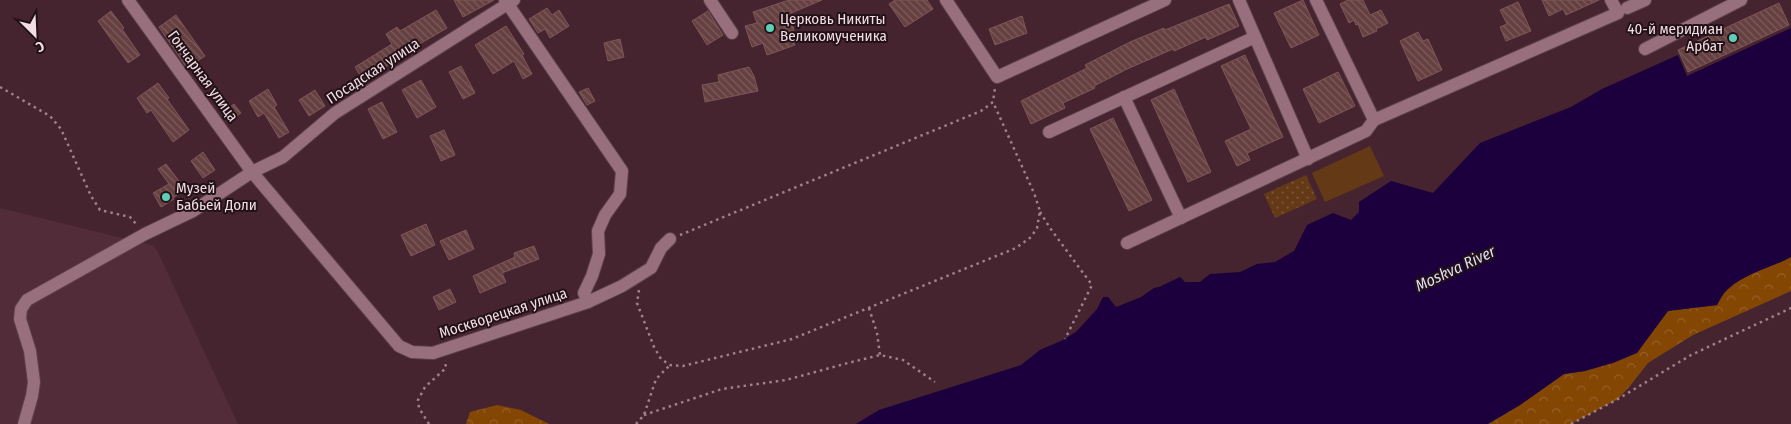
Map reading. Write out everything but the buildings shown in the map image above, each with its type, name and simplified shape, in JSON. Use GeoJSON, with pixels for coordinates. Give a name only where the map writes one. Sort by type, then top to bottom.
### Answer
{"type":"FeatureCollection","features":[{"type":"Feature","properties":{"kind":"street","name":"Гончарная улица"},"geometry":{"type":"LineString","coordinates":[[128,0],[252,172]]}},
{"type":"Feature","properties":{"kind":"street"},"geometry":{"type":"LineString","coordinates":[[710,0],[732,33]]}},
{"type":"Feature","properties":{"kind":"street"},"geometry":{"type":"LineString","coordinates":[[946,0],[997,77],[1165,0]]}},
{"type":"Feature","properties":{"kind":"street"},"geometry":{"type":"LineString","coordinates":[[1239,0],[1255,37],[1299,123],[1308,159]]}},
{"type":"Feature","properties":{"kind":"street"},"geometry":{"type":"LineString","coordinates":[[1316,0],[1374,120]]}},
{"type":"Feature","properties":{"kind":"street"},"geometry":{"type":"LineString","coordinates":[[1611,0],[1623,10]]}},
{"type":"Feature","properties":{"kind":"street"},"geometry":{"type":"LineString","coordinates":[[1127,243],[1366,131],[1374,120],[1644,0]]}},
{"type":"Feature","properties":{"kind":"street"},"geometry":{"type":"LineString","coordinates":[[1646,49],[1741,0]]}},
{"type":"Feature","properties":{"kind":"street","name":"Посадская улица"},"geometry":{"type":"LineString","coordinates":[[24,424],[34,382],[30,351],[20,319],[21,309],[27,300],[145,234],[193,212],[252,172],[283,157],[336,113],[509,1]]}},
{"type":"Feature","properties":{"kind":"street"},"geometry":{"type":"LineString","coordinates":[[509,1],[622,171],[620,194],[605,215],[598,231],[600,254],[584,293],[588,302]]}},
{"type":"Feature","properties":{"kind":"street"},"geometry":{"type":"LineString","coordinates":[[1049,132],[1255,37]]}},
{"type":"Feature","properties":{"kind":"street"},"geometry":{"type":"LineString","coordinates":[[1124,97],[1181,218]]}},
{"type":"Feature","properties":{"kind":"street","name":"Москворецкая улица"},"geometry":{"type":"LineString","coordinates":[[252,172],[399,346],[412,352],[433,353],[588,302],[622,286],[651,268],[661,248],[670,239]]}},
{"type":"Feature","properties":{"kind":"path"},"geometry":{"type":"LineString","coordinates":[[997,77],[993,102],[1034,193],[1040,211],[1050,228],[1092,285],[1065,339]]}},
{"type":"Feature","properties":{"kind":"path"},"geometry":{"type":"LineString","coordinates":[[0,87],[50,116],[60,129],[100,210],[130,217],[145,234]]}},
{"type":"Feature","properties":{"kind":"path"},"geometry":{"type":"LineString","coordinates":[[670,239],[981,111],[993,102]]}},
{"type":"Feature","properties":{"kind":"path"},"geometry":{"type":"LineString","coordinates":[[643,274],[636,303],[654,347],[661,359],[670,365],[683,366],[792,339],[1016,248],[1031,238],[1037,228],[1040,211]]}},
{"type":"Feature","properties":{"kind":"path"},"geometry":{"type":"LineString","coordinates":[[869,308],[877,333],[880,355]]}},
{"type":"Feature","properties":{"kind":"path"},"geometry":{"type":"LineString","coordinates":[[1571,424],[1618,399],[1691,355],[1791,308]]}},
{"type":"Feature","properties":{"kind":"path"},"geometry":{"type":"LineString","coordinates":[[429,424],[420,408],[418,400],[425,387],[446,368],[445,357],[433,353]]}},
{"type":"Feature","properties":{"kind":"path"},"geometry":{"type":"LineString","coordinates":[[644,415],[722,389],[786,380],[880,355],[903,360],[934,382]]}},
{"type":"Feature","properties":{"kind":"path"},"geometry":{"type":"LineString","coordinates":[[636,424],[644,415],[656,379],[670,365]]}},
{"type":"Feature","properties":{"kind":"shaded area"},"geometry":{"type":"Polygon","coordinates":[[[1370,146],[1384,176],[1325,202],[1312,173],[1370,146]]]}},
{"type":"Feature","properties":{"kind":"shaded area"},"geometry":{"type":"Polygon","coordinates":[[[1306,175],[1317,199],[1275,218],[1264,194],[1306,175]]]}},
{"type":"Feature","properties":{"kind":"shaded area"},"geometry":{"type":"Polygon","coordinates":[[[0,208],[155,246],[238,424],[0,424],[0,208]]]}},
{"type":"Feature","properties":{"kind":"green space"},"geometry":{"type":"Polygon","coordinates":[[[1791,257],[1791,291],[1693,335],[1648,363],[1618,399],[1571,424],[1488,424],[1520,405],[1564,374],[1585,371],[1654,329],[1668,311],[1717,305],[1725,292],[1735,283],[1791,257]]]}},
{"type":"Feature","properties":{"kind":"green space"},"geometry":{"type":"Polygon","coordinates":[[[497,405],[521,410],[549,424],[466,424],[470,412],[497,405]]]}},
{"type":"Feature","properties":{"kind":"water","name":"Moskva River"},"geometry":{"type":"Polygon","coordinates":[[[1791,28],[1791,257],[1735,283],[1725,292],[1717,305],[1668,311],[1637,353],[1613,363],[1585,371],[1564,374],[1520,405],[1488,424],[856,424],[879,410],[1021,365],[1040,350],[1065,339],[1077,331],[1097,309],[1103,297],[1108,297],[1116,307],[1141,297],[1154,288],[1180,277],[1185,282],[1200,282],[1210,274],[1240,272],[1257,264],[1275,262],[1294,251],[1307,225],[1333,213],[1351,220],[1359,212],[1359,202],[1391,181],[1433,193],[1480,143],[1571,107],[1602,89],[1678,55],[1687,76],[1791,28]]]}},
{"type":"Feature","properties":{"kind":"place","name":"Церковь Никиты Великомученика"},"geometry":{"type":"Point","coordinates":[770,28]}},
{"type":"Feature","properties":{"kind":"place","name":"40-й меридиан Арбат"},"geometry":{"type":"Point","coordinates":[1733,38]}},
{"type":"Feature","properties":{"kind":"place","name":"Музей Бабьей Доли"},"geometry":{"type":"Point","coordinates":[166,197]}}]}
